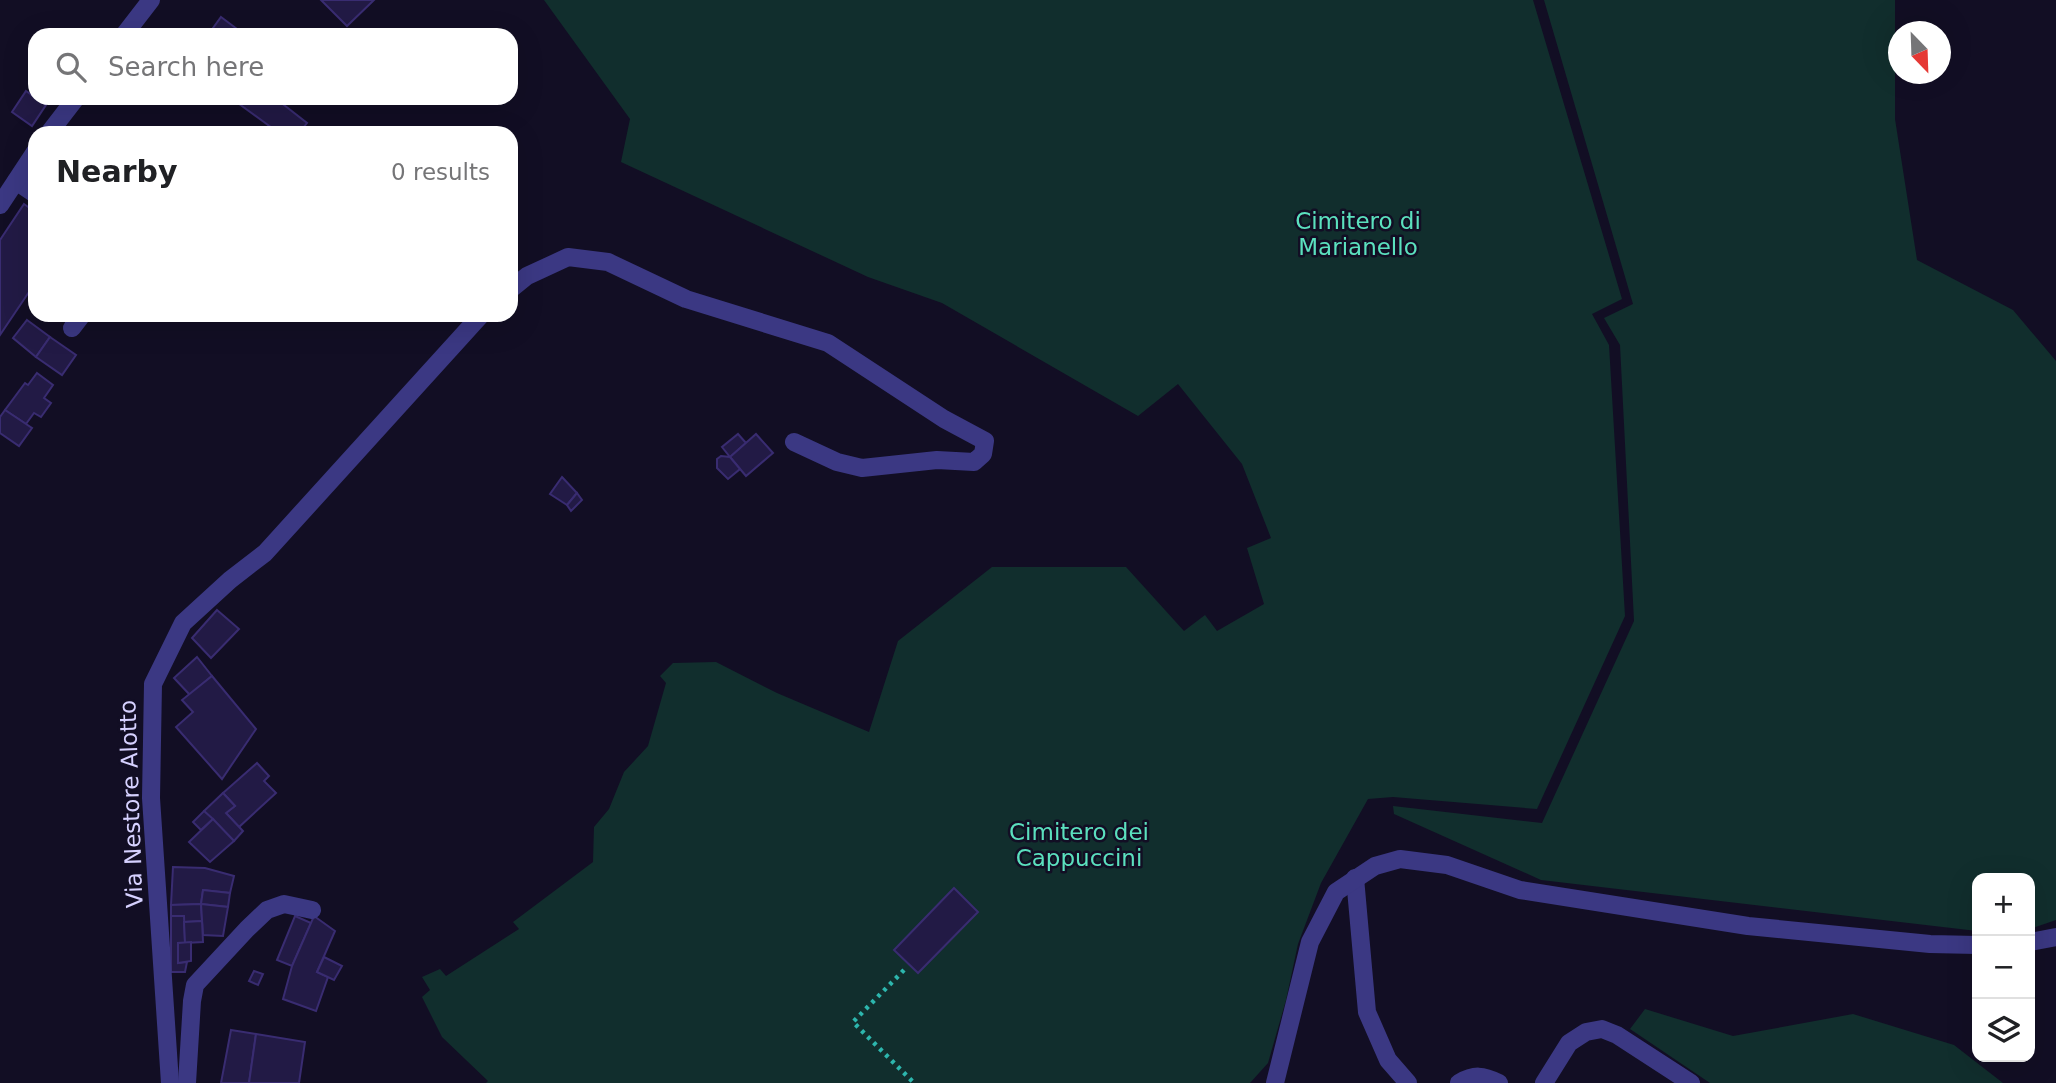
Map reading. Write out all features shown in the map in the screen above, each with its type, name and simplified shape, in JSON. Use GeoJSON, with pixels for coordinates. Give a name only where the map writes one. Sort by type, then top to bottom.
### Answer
{"type":"FeatureCollection","features":[{"type":"Feature","properties":{"kind":"street"},"geometry":{"type":"LineString","coordinates":[[129,28],[151,0]]}},
{"type":"Feature","properties":{"kind":"street"},"geometry":{"type":"LineString","coordinates":[[55,126],[71,105]]}},
{"type":"Feature","properties":{"kind":"street"},"geometry":{"type":"LineString","coordinates":[[0,205],[28,163]]}},
{"type":"Feature","properties":{"kind":"street"},"geometry":{"type":"LineString","coordinates":[[16,181],[28,189]]}},
{"type":"Feature","properties":{"kind":"street"},"geometry":{"type":"LineString","coordinates":[[518,283],[527,276],[568,257],[608,262],[686,299],[828,343],[944,419],[985,441],[983,454],[974,462],[937,460],[862,468],[837,462],[794,442]]}},
{"type":"Feature","properties":{"kind":"street","name":"Via Nestore Alotto"},"geometry":{"type":"LineString","coordinates":[[170,1083],[150,798],[153,684],[183,623],[230,580],[265,553],[475,322]]}},
{"type":"Feature","properties":{"kind":"street"},"geometry":{"type":"LineString","coordinates":[[1275,1083],[1310,942],[1336,892],[1375,866],[1400,859],[1447,865],[1520,890],[1748,926],[1930,944],[1972,945]]}},
{"type":"Feature","properties":{"kind":"street"},"geometry":{"type":"LineString","coordinates":[[1355,878],[1367,1012],[1388,1060],[1408,1083]]}},
{"type":"Feature","properties":{"kind":"street"},"geometry":{"type":"LineString","coordinates":[[187,1083],[195,985],[267,910],[284,904],[312,910]]}},
{"type":"Feature","properties":{"kind":"street"},"geometry":{"type":"LineString","coordinates":[[2035,941],[2056,937]]}},
{"type":"Feature","properties":{"kind":"street"},"geometry":{"type":"LineString","coordinates":[[1544,1083],[1569,1043],[1586,1032],[1602,1029],[1617,1035],[1691,1083]]}},
{"type":"Feature","properties":{"kind":"street"},"geometry":{"type":"LineString","coordinates":[[1459,1083],[1477,1076],[1486,1076],[1499,1083]]}},
{"type":"Feature","properties":{"kind":"path"},"geometry":{"type":"LineString","coordinates":[[904,970],[853,1022],[914,1083]]}},
{"type":"Feature","properties":{"kind":"green space"},"geometry":{"type":"Polygon","coordinates":[[[544,0],[1533,0],[1622,299],[1592,314],[1609,345],[1625,616],[1537,809],[1393,797],[1368,799],[1321,883],[1298,944],[1268,1063],[1250,1083],[486,1083],[488,1081],[442,1037],[422,997],[430,990],[422,977],[440,969],[446,976],[519,929],[513,922],[593,862],[594,827],[609,809],[624,772],[648,746],[666,683],[660,676],[673,663],[716,662],[777,693],[869,732],[898,641],[992,567],[1126,567],[1184,631],[1205,615],[1217,631],[1264,604],[1247,548],[1271,538],[1242,464],[1178,384],[1138,416],[942,303],[868,277],[621,162],[630,119],[544,0]]]}},
{"type":"Feature","properties":{"kind":"green space"},"geometry":{"type":"Polygon","coordinates":[[[1544,0],[1895,0],[1895,21],[1888,21],[1888,84],[1895,84],[1895,119],[1917,260],[2013,310],[2056,361],[2056,920],[2035,927],[2035,873],[1972,873],[1972,930],[1541,880],[1394,814],[1393,806],[1542,823],[1634,621],[1620,345],[1604,318],[1633,304],[1544,0]]]}},
{"type":"Feature","properties":{"kind":"green space"},"geometry":{"type":"Polygon","coordinates":[[[1645,1009],[1733,1036],[1853,1014],[1954,1045],[1972,1059],[1972,1062],[1976,1062],[2003,1083],[1710,1083],[1630,1029],[1645,1009]]]}},
{"type":"Feature","properties":{"kind":"building"},"geometry":{"type":"Polygon","coordinates":[[[321,0],[374,0],[347,26],[321,0]]]}},
{"type":"Feature","properties":{"kind":"building"},"geometry":{"type":"Polygon","coordinates":[[[221,17],[236,28],[213,28],[221,17]]]}},
{"type":"Feature","properties":{"kind":"building"},"geometry":{"type":"Polygon","coordinates":[[[26,91],[28,105],[46,105],[32,126],[12,112],[26,91]]]}},
{"type":"Feature","properties":{"kind":"building"},"geometry":{"type":"Polygon","coordinates":[[[241,105],[284,105],[307,123],[305,126],[269,126],[241,105]]]}},
{"type":"Feature","properties":{"kind":"building"},"geometry":{"type":"Polygon","coordinates":[[[24,204],[28,207],[28,293],[0,335],[0,240],[24,204]]]}},
{"type":"Feature","properties":{"kind":"building"},"geometry":{"type":"Polygon","coordinates":[[[27,320],[50,337],[36,357],[13,338],[27,320]]]}},
{"type":"Feature","properties":{"kind":"building"},"geometry":{"type":"Polygon","coordinates":[[[50,337],[76,355],[62,375],[36,357],[50,337]]]}},
{"type":"Feature","properties":{"kind":"building"},"geometry":{"type":"Polygon","coordinates":[[[37,373],[53,385],[44,398],[51,403],[41,417],[34,413],[26,424],[5,410],[25,383],[28,385],[37,373]]]}},
{"type":"Feature","properties":{"kind":"building"},"geometry":{"type":"Polygon","coordinates":[[[5,410],[32,428],[19,446],[0,433],[0,417],[5,410]]]}},
{"type":"Feature","properties":{"kind":"building"},"geometry":{"type":"Polygon","coordinates":[[[738,434],[746,443],[730,457],[722,447],[738,434]]]}},
{"type":"Feature","properties":{"kind":"building"},"geometry":{"type":"Polygon","coordinates":[[[756,434],[773,453],[746,476],[730,457],[756,434]]]}},
{"type":"Feature","properties":{"kind":"building"},"geometry":{"type":"Polygon","coordinates":[[[721,456],[730,457],[740,469],[728,479],[717,468],[717,459],[721,456]]]}},
{"type":"Feature","properties":{"kind":"building"},"geometry":{"type":"Polygon","coordinates":[[[562,477],[577,493],[567,505],[550,494],[562,477]]]}},
{"type":"Feature","properties":{"kind":"building"},"geometry":{"type":"Polygon","coordinates":[[[577,493],[582,500],[571,511],[567,505],[577,493]]]}},
{"type":"Feature","properties":{"kind":"building"},"geometry":{"type":"Polygon","coordinates":[[[217,610],[239,629],[211,658],[192,638],[217,610]]]}},
{"type":"Feature","properties":{"kind":"building"},"geometry":{"type":"Polygon","coordinates":[[[197,657],[212,676],[190,695],[174,678],[197,657]]]}},
{"type":"Feature","properties":{"kind":"building"},"geometry":{"type":"Polygon","coordinates":[[[212,676],[256,729],[222,779],[176,727],[193,712],[182,700],[212,676]]]}},
{"type":"Feature","properties":{"kind":"building"},"geometry":{"type":"Polygon","coordinates":[[[257,763],[269,776],[264,781],[276,793],[239,827],[226,813],[235,806],[223,793],[257,763]]]}},
{"type":"Feature","properties":{"kind":"building"},"geometry":{"type":"Polygon","coordinates":[[[223,793],[235,806],[226,813],[243,831],[234,841],[204,811],[223,793]]]}},
{"type":"Feature","properties":{"kind":"building"},"geometry":{"type":"Polygon","coordinates":[[[204,811],[213,819],[201,830],[193,822],[204,811]]]}},
{"type":"Feature","properties":{"kind":"building"},"geometry":{"type":"Polygon","coordinates":[[[213,819],[234,841],[210,862],[189,842],[213,819]]]}},
{"type":"Feature","properties":{"kind":"building"},"geometry":{"type":"Polygon","coordinates":[[[173,867],[205,868],[234,876],[230,893],[203,890],[201,904],[171,905],[173,867]]]}},
{"type":"Feature","properties":{"kind":"building"},"geometry":{"type":"Polygon","coordinates":[[[954,888],[978,912],[918,973],[894,950],[954,888]]]}},
{"type":"Feature","properties":{"kind":"building"},"geometry":{"type":"Polygon","coordinates":[[[203,890],[230,893],[228,907],[201,904],[203,890]]]}},
{"type":"Feature","properties":{"kind":"building"},"geometry":{"type":"Polygon","coordinates":[[[201,904],[202,921],[184,922],[184,916],[171,916],[171,905],[201,904]]]}},
{"type":"Feature","properties":{"kind":"building"},"geometry":{"type":"Polygon","coordinates":[[[201,904],[228,907],[223,936],[203,935],[201,904]]]}},
{"type":"Feature","properties":{"kind":"building"},"geometry":{"type":"Polygon","coordinates":[[[171,916],[184,916],[185,943],[178,943],[178,963],[187,962],[185,972],[171,972],[171,916]]]}},
{"type":"Feature","properties":{"kind":"building"},"geometry":{"type":"Polygon","coordinates":[[[295,916],[311,923],[292,966],[277,960],[295,916]]]}},
{"type":"Feature","properties":{"kind":"building"},"geometry":{"type":"Polygon","coordinates":[[[314,916],[335,931],[317,972],[328,977],[316,1011],[283,999],[292,966],[314,916]]]}},
{"type":"Feature","properties":{"kind":"building"},"geometry":{"type":"Polygon","coordinates":[[[202,921],[203,942],[185,943],[184,922],[202,921]]]}},
{"type":"Feature","properties":{"kind":"building"},"geometry":{"type":"Polygon","coordinates":[[[191,942],[191,961],[178,963],[178,943],[191,942]]]}},
{"type":"Feature","properties":{"kind":"building"},"geometry":{"type":"Polygon","coordinates":[[[324,957],[342,966],[334,980],[317,972],[324,957]]]}},
{"type":"Feature","properties":{"kind":"building"},"geometry":{"type":"Polygon","coordinates":[[[254,971],[263,974],[258,985],[249,981],[254,971]]]}},
{"type":"Feature","properties":{"kind":"building"},"geometry":{"type":"Polygon","coordinates":[[[231,1030],[256,1034],[249,1083],[221,1083],[231,1030]]]}},
{"type":"Feature","properties":{"kind":"building"},"geometry":{"type":"Polygon","coordinates":[[[256,1034],[305,1042],[299,1083],[249,1083],[256,1034]]]}},
{"type":"Feature","properties":{"kind":"park label","name":"Cimitero di Marianello"},"geometry":{"type":"Point","coordinates":[1358,234]}},
{"type":"Feature","properties":{"kind":"park label","name":"Cimitero dei Cappuccini"},"geometry":{"type":"Point","coordinates":[1079,845]}}]}
